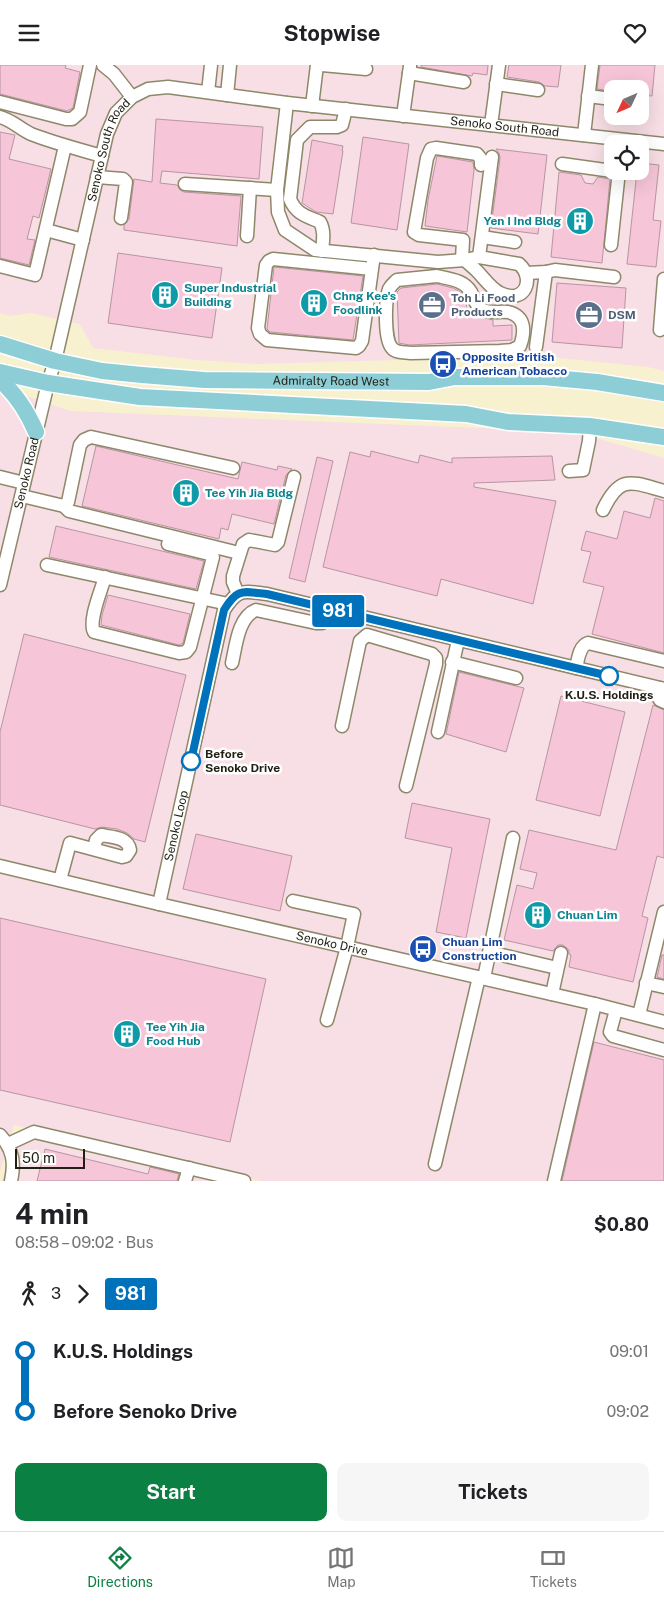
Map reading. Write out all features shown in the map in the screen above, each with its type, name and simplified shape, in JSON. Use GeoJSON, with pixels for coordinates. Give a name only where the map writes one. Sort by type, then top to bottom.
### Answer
{"type":"FeatureCollection","features":[{"type":"Feature","properties":{"kind":"main road","name":"Admiralty Road West"},"geometry":{"type":"LineString","coordinates":[[0,344],[54,361],[102,371],[204,380],[429,382],[455,377],[543,377],[598,382],[664,393]]}},
{"type":"Feature","properties":{"kind":"main road","name":"Admiralty Road West"},"geometry":{"type":"LineString","coordinates":[[0,372],[48,383],[140,397],[466,414],[508,422],[590,426],[664,437]]}},
{"type":"Feature","properties":{"kind":"main road"},"geometry":{"type":"LineString","coordinates":[[0,380],[19,398],[29,414],[36,432]]}},
{"type":"Feature","properties":{"kind":"street"},"geometry":{"type":"LineString","coordinates":[[0,103],[72,119],[80,112],[90,65]]}},
{"type":"Feature","properties":{"kind":"street"},"geometry":{"type":"LineString","coordinates":[[103,65],[114,70],[132,97]]}},
{"type":"Feature","properties":{"kind":"street"},"geometry":{"type":"LineString","coordinates":[[208,92],[211,65]]}},
{"type":"Feature","properties":{"kind":"street"},"geometry":{"type":"LineString","coordinates":[[227,95],[230,65]]}},
{"type":"Feature","properties":{"kind":"street"},"geometry":{"type":"LineString","coordinates":[[312,106],[317,65]]}},
{"type":"Feature","properties":{"kind":"street"},"geometry":{"type":"LineString","coordinates":[[322,65],[366,69]]}},
{"type":"Feature","properties":{"kind":"street"},"geometry":{"type":"LineString","coordinates":[[491,125],[499,65]]}},
{"type":"Feature","properties":{"kind":"street"},"geometry":{"type":"LineString","coordinates":[[584,135],[592,65]]}},
{"type":"Feature","properties":{"kind":"street"},"geometry":{"type":"LineString","coordinates":[[403,116],[410,69],[464,82]]}},
{"type":"Feature","properties":{"kind":"street"},"geometry":{"type":"LineString","coordinates":[[496,84],[538,90]]}},
{"type":"Feature","properties":{"kind":"street","name":"Senoko South Road"},"geometry":{"type":"LineString","coordinates":[[54,361],[107,134],[116,113],[132,97],[148,89],[168,87],[312,106],[604,139]]}},
{"type":"Feature","properties":{"kind":"street"},"geometry":{"type":"LineString","coordinates":[[588,96],[604,98]]}},
{"type":"Feature","properties":{"kind":"street"},"geometry":{"type":"LineString","coordinates":[[287,103],[277,190],[278,213],[285,230],[314,250],[438,261],[478,257],[519,264],[526,273],[527,278],[524,291],[514,297],[498,292],[476,269],[463,260]]}},
{"type":"Feature","properties":{"kind":"street"},"geometry":{"type":"LineString","coordinates":[[322,251],[324,229],[322,225],[320,222],[298,212],[293,207],[290,199],[297,140],[310,127],[337,127],[342,125],[346,109]]}},
{"type":"Feature","properties":{"kind":"street"},"geometry":{"type":"LineString","coordinates":[[0,117],[8,119],[29,133],[65,146],[102,156]]}},
{"type":"Feature","properties":{"kind":"street","name":"Senoko South Road"},"geometry":{"type":"LineString","coordinates":[[649,143],[664,144]]}},
{"type":"Feature","properties":{"kind":"street"},"geometry":{"type":"LineString","coordinates":[[0,266],[35,275],[65,146]]}},
{"type":"Feature","properties":{"kind":"street"},"geometry":{"type":"LineString","coordinates":[[463,260],[463,240],[419,235],[414,232],[427,158],[431,149],[436,148],[477,154],[481,159],[481,165]]}},
{"type":"Feature","properties":{"kind":"street"},"geometry":{"type":"LineString","coordinates":[[478,257],[492,157]]}},
{"type":"Feature","properties":{"kind":"street"},"geometry":{"type":"LineString","coordinates":[[562,164],[604,169]]}},
{"type":"Feature","properties":{"kind":"street"},"geometry":{"type":"LineString","coordinates":[[97,177],[123,179],[126,182],[121,218]]}},
{"type":"Feature","properties":{"kind":"street"},"geometry":{"type":"LineString","coordinates":[[611,245],[615,180]]}},
{"type":"Feature","properties":{"kind":"street"},"geometry":{"type":"LineString","coordinates":[[184,184],[277,190]]}},
{"type":"Feature","properties":{"kind":"street"},"geometry":{"type":"LineString","coordinates":[[246,236],[250,188]]}},
{"type":"Feature","properties":{"kind":"street"},"geometry":{"type":"LineString","coordinates":[[46,230],[83,240]]}},
{"type":"Feature","properties":{"kind":"street"},"geometry":{"type":"LineString","coordinates":[[482,237],[515,242]]}},
{"type":"Feature","properties":{"kind":"street"},"geometry":{"type":"LineString","coordinates":[[372,269],[273,259],[269,261],[266,265],[258,328],[260,334],[267,340],[356,348],[360,346],[362,341],[374,255]]}},
{"type":"Feature","properties":{"kind":"street"},"geometry":{"type":"LineString","coordinates":[[437,276],[438,261]]}},
{"type":"Feature","properties":{"kind":"street"},"geometry":{"type":"LineString","coordinates":[[526,273],[555,270],[614,277]]}},
{"type":"Feature","properties":{"kind":"street"},"geometry":{"type":"LineString","coordinates":[[536,347],[546,272]]}},
{"type":"Feature","properties":{"kind":"street"},"geometry":{"type":"LineString","coordinates":[[437,276],[466,284],[476,303],[482,309],[518,315],[523,322],[524,335],[520,346],[512,350],[500,351],[410,353],[396,352],[390,347],[387,338],[386,302],[392,284],[397,280],[437,276]]}},
{"type":"Feature","properties":{"kind":"street"},"geometry":{"type":"LineString","coordinates":[[660,331],[664,279]]}},
{"type":"Feature","properties":{"kind":"street","name":"Senoko Road"},"geometry":{"type":"LineString","coordinates":[[0,582],[54,361]]}},
{"type":"Feature","properties":{"kind":"street"},"geometry":{"type":"LineString","coordinates":[[569,471],[583,470],[590,426]]}},
{"type":"Feature","properties":{"kind":"street"},"geometry":{"type":"LineString","coordinates":[[64,506],[70,498],[80,445],[84,440],[91,437],[233,468]]}},
{"type":"Feature","properties":{"kind":"street"},"geometry":{"type":"LineString","coordinates":[[0,477],[24,483]]}},
{"type":"Feature","properties":{"kind":"street"},"geometry":{"type":"LineString","coordinates":[[294,477],[278,542],[275,545],[249,540],[243,543],[233,576],[233,582],[238,594],[243,591],[267,594],[662,689],[658,697],[664,702]]}},
{"type":"Feature","properties":{"kind":"street"},"geometry":{"type":"LineString","coordinates":[[603,510],[610,494],[626,484],[634,483],[664,491]]}},
{"type":"Feature","properties":{"kind":"street"},"geometry":{"type":"LineString","coordinates":[[22,496],[64,506],[69,511],[239,553]]}},
{"type":"Feature","properties":{"kind":"street"},"geometry":{"type":"LineString","coordinates":[[105,577],[91,627],[94,632],[178,653],[186,652],[190,647],[212,555],[168,544]]}},
{"type":"Feature","properties":{"kind":"street"},"geometry":{"type":"LineString","coordinates":[[47,565],[228,604]]}},
{"type":"Feature","properties":{"kind":"street","name":"Senoko Loop"},"geometry":{"type":"LineString","coordinates":[[159,904],[224,610],[232,597],[238,594]]}},
{"type":"Feature","properties":{"kind":"street"},"geometry":{"type":"LineString","coordinates":[[232,663],[243,621],[249,612],[256,610],[322,623],[331,610]]}},
{"type":"Feature","properties":{"kind":"street"},"geometry":{"type":"LineString","coordinates":[[404,646],[410,628]]}},
{"type":"Feature","properties":{"kind":"street"},"geometry":{"type":"LineString","coordinates":[[342,726],[360,641],[367,635],[432,654],[436,658],[436,664],[406,786]]}},
{"type":"Feature","properties":{"kind":"street"},"geometry":{"type":"LineString","coordinates":[[438,732],[458,640]]}},
{"type":"Feature","properties":{"kind":"street"},"geometry":{"type":"LineString","coordinates":[[576,668],[582,648],[584,644],[588,643],[664,661]]}},
{"type":"Feature","properties":{"kind":"street"},"geometry":{"type":"LineString","coordinates":[[452,662],[516,677]]}},
{"type":"Feature","properties":{"kind":"street"},"geometry":{"type":"LineString","coordinates":[[435,1164],[489,952],[513,838]]}},
{"type":"Feature","properties":{"kind":"street"},"geometry":{"type":"LineString","coordinates":[[60,881],[70,843],[94,849]]}},
{"type":"Feature","properties":{"kind":"street","name":"Senoko Drive"},"geometry":{"type":"LineString","coordinates":[[0,866],[595,1004],[664,1023]]}},
{"type":"Feature","properties":{"kind":"street"},"geometry":{"type":"LineString","coordinates":[[294,901],[354,915],[327,1021]]}},
{"type":"Feature","properties":{"kind":"street"},"geometry":{"type":"LineString","coordinates":[[638,1015],[664,912]]}},
{"type":"Feature","properties":{"kind":"street"},"geometry":{"type":"LineString","coordinates":[[489,952],[557,968]]}},
{"type":"Feature","properties":{"kind":"street"},"geometry":{"type":"LineString","coordinates":[[552,994],[561,953]]}},
{"type":"Feature","properties":{"kind":"street"},"geometry":{"type":"LineString","coordinates":[[646,983],[664,987]]}},
{"type":"Feature","properties":{"kind":"street"},"geometry":{"type":"LineString","coordinates":[[554,1181],[595,1004]]}},
{"type":"Feature","properties":{"kind":"street"},"geometry":{"type":"LineString","coordinates":[[616,1010],[610,1032],[613,1036],[664,1050]]}},
{"type":"Feature","properties":{"kind":"street"},"geometry":{"type":"LineString","coordinates":[[11,1181],[14,1160],[4,1140],[32,1132],[244,1181]]}},
{"type":"Feature","properties":{"kind":"street"},"geometry":{"type":"LineString","coordinates":[[185,1181],[189,1168]]}},
{"type":"Feature","properties":{"kind":"shaded area"},"geometry":{"type":"Polygon","coordinates":[[[0,65],[664,65],[664,371],[648,367],[539,356],[256,364],[197,360],[93,348],[80,324],[31,313],[9,316],[0,313],[0,65]]]}},
{"type":"Feature","properties":{"kind":"shaded area"},"geometry":{"type":"Polygon","coordinates":[[[0,387],[70,411],[576,432],[664,458],[664,1181],[261,1181],[14,1125],[0,1171],[0,387]]]}},
{"type":"Feature","properties":{"kind":"shaded area"},"geometry":{"type":"Polygon","coordinates":[[[15,1133],[251,1181],[2,1181],[15,1133]]]}},
{"type":"Feature","properties":{"kind":"building"},"geometry":{"type":"Polygon","coordinates":[[[0,65],[66,65],[65,68],[80,72],[73,108],[67,111],[0,94],[0,65]]]}},
{"type":"Feature","properties":{"kind":"building"},"geometry":{"type":"Polygon","coordinates":[[[421,65],[488,65],[487,75],[473,73],[472,76],[421,67],[421,65]]]}},
{"type":"Feature","properties":{"kind":"building"},"geometry":{"type":"Polygon","coordinates":[[[509,65],[561,65],[558,87],[545,86],[539,82],[507,77],[509,65]]]}},
{"type":"Feature","properties":{"kind":"building"},"geometry":{"type":"Polygon","coordinates":[[[600,65],[655,65],[652,96],[649,96],[649,80],[604,80],[604,90],[597,89],[600,65]]]}},
{"type":"Feature","properties":{"kind":"building"},"geometry":{"type":"Polygon","coordinates":[[[156,119],[263,127],[259,179],[162,171],[160,183],[177,185],[184,192],[241,196],[237,246],[124,230],[124,225],[129,219],[134,179],[152,182],[156,119]]]}},
{"type":"Feature","properties":{"kind":"building"},"geometry":{"type":"Polygon","coordinates":[[[0,132],[15,135],[9,159],[51,169],[39,218],[33,216],[27,239],[35,240],[29,265],[0,258],[0,132]]]}},
{"type":"Feature","properties":{"kind":"building"},"geometry":{"type":"Polygon","coordinates":[[[363,137],[409,144],[397,230],[351,223],[363,137]]]}},
{"type":"Feature","properties":{"kind":"building"},"geometry":{"type":"Polygon","coordinates":[[[312,140],[343,146],[333,214],[316,212],[302,203],[312,140]]]}},
{"type":"Feature","properties":{"kind":"building"},"geometry":{"type":"Polygon","coordinates":[[[496,149],[547,155],[538,234],[491,228],[500,158],[496,149]]]}},
{"type":"Feature","properties":{"kind":"building"},"geometry":{"type":"Polygon","coordinates":[[[437,156],[473,162],[474,170],[467,232],[425,226],[437,156]]]}},
{"type":"Feature","properties":{"kind":"building"},"geometry":{"type":"Polygon","coordinates":[[[649,164],[659,165],[653,220],[661,221],[656,267],[627,264],[636,180],[649,180],[649,164]]]}},
{"type":"Feature","properties":{"kind":"building","name":"Yen I Ind Bldg"},"geometry":{"type":"Polygon","coordinates":[[[559,172],[581,175],[585,183],[593,184],[598,177],[610,180],[602,263],[551,257],[559,172]]]}},
{"type":"Feature","properties":{"kind":"building","name":"Super Industrial Building"},"geometry":{"type":"Polygon","coordinates":[[[118,253],[222,268],[212,338],[108,323],[118,253]]]}},
{"type":"Feature","properties":{"kind":"building","name":"Chng Kee's Foodlink"},"geometry":{"type":"Polygon","coordinates":[[[274,267],[363,276],[353,340],[270,332],[267,329],[274,267]]]}},
{"type":"Feature","properties":{"kind":"building","name":"DSM"},"geometry":{"type":"Polygon","coordinates":[[[557,283],[626,288],[622,348],[552,342],[557,283]]]}},
{"type":"Feature","properties":{"kind":"building","name":"Toh Li Food Products"},"geometry":{"type":"Polygon","coordinates":[[[437,284],[453,288],[462,293],[466,302],[468,316],[493,320],[493,326],[512,325],[512,340],[409,345],[399,343],[397,292],[401,288],[437,284]]]}},
{"type":"Feature","properties":{"kind":"building","name":"Tee Yih Jia Bldg"},"geometry":{"type":"Polygon","coordinates":[[[96,446],[238,479],[242,462],[277,470],[278,466],[292,469],[286,475],[274,524],[232,514],[228,530],[221,528],[219,539],[82,506],[96,446]]]}},
{"type":"Feature","properties":{"kind":"building"},"geometry":{"type":"Polygon","coordinates":[[[371,451],[418,463],[420,455],[452,463],[452,458],[552,456],[555,480],[474,483],[474,487],[556,501],[533,604],[441,579],[437,596],[323,567],[350,452],[370,457],[371,451]]]}},
{"type":"Feature","properties":{"kind":"building"},"geometry":{"type":"Polygon","coordinates":[[[317,457],[333,461],[305,582],[289,578],[317,457]]]}},
{"type":"Feature","properties":{"kind":"building"},"geometry":{"type":"Polygon","coordinates":[[[655,498],[664,501],[664,653],[592,634],[604,587],[583,582],[591,552],[581,550],[586,531],[617,539],[624,511],[650,518],[655,498]]]}},
{"type":"Feature","properties":{"kind":"building"},"geometry":{"type":"Polygon","coordinates":[[[56,526],[204,561],[196,589],[49,557],[56,526]]]}},
{"type":"Feature","properties":{"kind":"building"},"geometry":{"type":"Polygon","coordinates":[[[108,595],[190,614],[183,643],[179,645],[101,625],[108,595]]]}},
{"type":"Feature","properties":{"kind":"building"},"geometry":{"type":"Polygon","coordinates":[[[24,634],[186,675],[145,842],[134,839],[127,833],[117,829],[102,827],[95,829],[0,805],[0,732],[24,634]]]}},
{"type":"Feature","properties":{"kind":"building"},"geometry":{"type":"Polygon","coordinates":[[[459,672],[524,688],[506,752],[446,734],[459,672]]]}},
{"type":"Feature","properties":{"kind":"building"},"geometry":{"type":"Polygon","coordinates":[[[561,696],[625,712],[600,816],[536,800],[561,696]]]}},
{"type":"Feature","properties":{"kind":"building"},"geometry":{"type":"Polygon","coordinates":[[[653,705],[664,710],[664,858],[657,856],[642,916],[648,918],[633,982],[569,967],[571,955],[569,950],[563,945],[558,945],[553,951],[504,940],[517,885],[533,889],[537,873],[520,869],[529,830],[616,850],[653,705]]]}},
{"type":"Feature","properties":{"kind":"building"},"geometry":{"type":"Polygon","coordinates":[[[412,803],[490,819],[466,938],[436,932],[452,848],[405,838],[412,803]]]}},
{"type":"Feature","properties":{"kind":"building"},"geometry":{"type":"Polygon","coordinates":[[[196,834],[292,856],[280,911],[183,889],[196,834]]]}},
{"type":"Feature","properties":{"kind":"building","name":"Tee Yih Jia Food Hub"},"geometry":{"type":"Polygon","coordinates":[[[0,918],[266,979],[230,1142],[0,1090],[0,918]]]}},
{"type":"Feature","properties":{"kind":"building"},"geometry":{"type":"Polygon","coordinates":[[[662,955],[664,955],[664,979],[657,977],[662,955]]]}},
{"type":"Feature","properties":{"kind":"building"},"geometry":{"type":"Polygon","coordinates":[[[594,1042],[664,1060],[664,1181],[562,1181],[594,1042]]]}},
{"type":"Feature","properties":{"kind":"building"},"geometry":{"type":"Polygon","coordinates":[[[45,1149],[148,1174],[150,1167],[179,1174],[177,1181],[37,1181],[45,1149]]]}},
{"type":"Feature","properties":{"kind":"bus line","name":"981"},"geometry":{"type":"LineString","coordinates":[[191,761],[224,610],[232,597],[243,591],[267,594],[609,676]]}},
{"type":"Feature","properties":{"kind":"place","name":"Yen I Ind Bldg"},"geometry":{"type":"Point","coordinates":[580,221]}},
{"type":"Feature","properties":{"kind":"place","name":"Super Industrial Building"},"geometry":{"type":"Point","coordinates":[165,295]}},
{"type":"Feature","properties":{"kind":"place","name":"Chng Kee's Foodlink"},"geometry":{"type":"Point","coordinates":[314,303]}},
{"type":"Feature","properties":{"kind":"place","name":"Toh Li Food Products"},"geometry":{"type":"Point","coordinates":[432,305]}},
{"type":"Feature","properties":{"kind":"place","name":"DSM"},"geometry":{"type":"Point","coordinates":[589,315]}},
{"type":"Feature","properties":{"kind":"place","name":"Opposite British American Tobacco"},"geometry":{"type":"Point","coordinates":[443,364]}},
{"type":"Feature","properties":{"kind":"place","name":"Tee Yih Jia Bldg"},"geometry":{"type":"Point","coordinates":[186,493]}},
{"type":"Feature","properties":{"kind":"place","name":"K.U.S. Holdings"},"geometry":{"type":"Point","coordinates":[609,676]}},
{"type":"Feature","properties":{"kind":"place","name":"Before Senoko Drive"},"geometry":{"type":"Point","coordinates":[191,761]}},
{"type":"Feature","properties":{"kind":"place","name":"Chuan Lim"},"geometry":{"type":"Point","coordinates":[538,915]}},
{"type":"Feature","properties":{"kind":"place","name":"Chuan Lim Construction"},"geometry":{"type":"Point","coordinates":[423,949]}},
{"type":"Feature","properties":{"kind":"place","name":"Tee Yih Jia Food Hub"},"geometry":{"type":"Point","coordinates":[127,1034]}}]}
